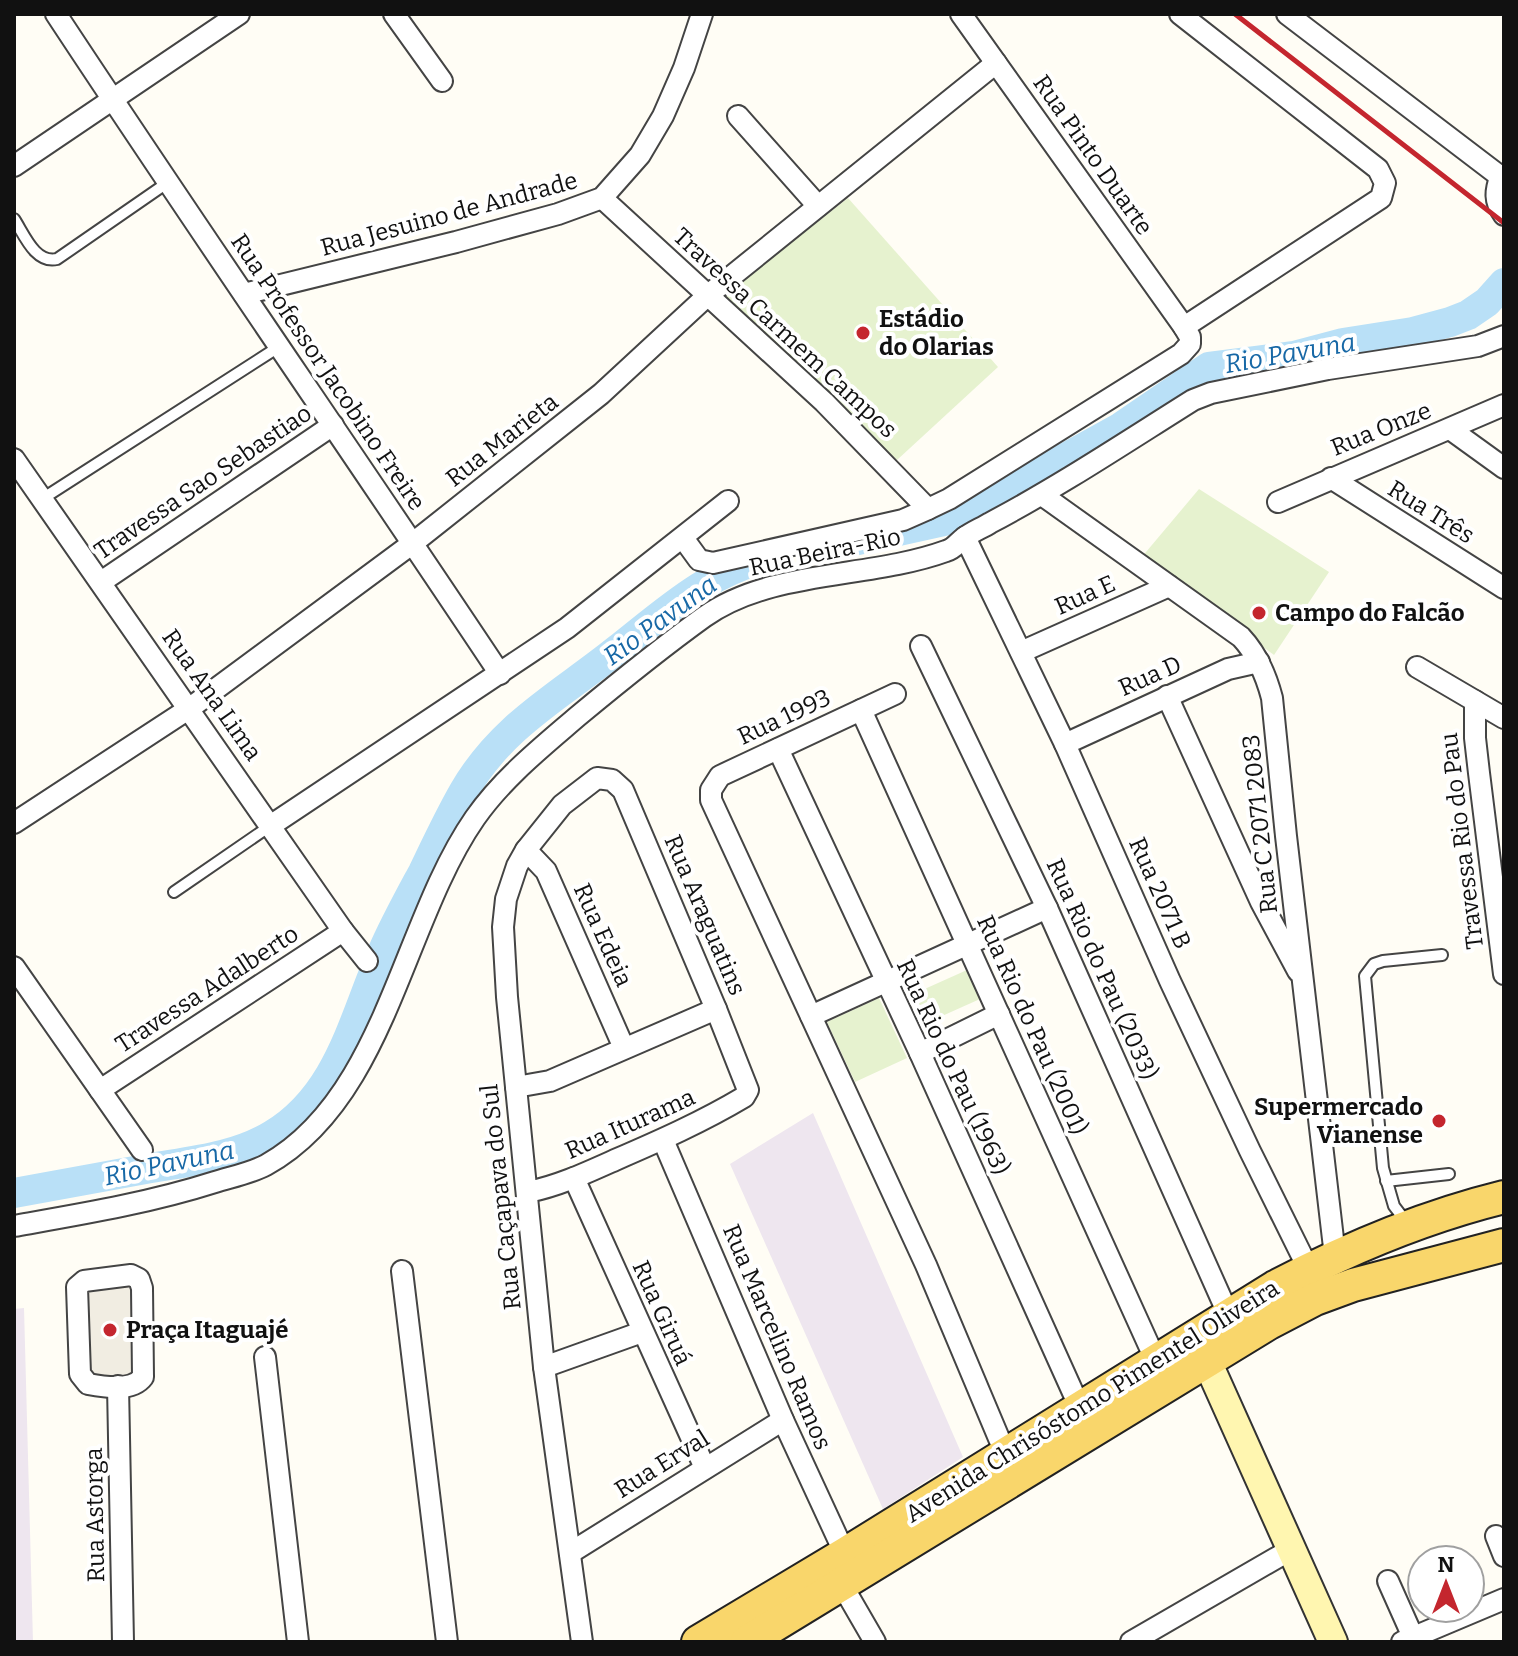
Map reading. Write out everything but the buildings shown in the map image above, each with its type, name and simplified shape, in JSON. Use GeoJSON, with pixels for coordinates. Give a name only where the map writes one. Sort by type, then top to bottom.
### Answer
{"type":"FeatureCollection","features":[{"type":"Feature","properties":{"kind":"main road","name":"Avenida Chrisóstomo Pimentel Oliveira"},"geometry":{"type":"LineString","coordinates":[[747,1642],[844,1569],[1006,1455],[1223,1320],[1322,1263],[1408,1225],[1504,1197]]}},
{"type":"Feature","properties":{"kind":"main road"},"geometry":{"type":"LineString","coordinates":[[1442,1214],[1459,1222],[1463,1231],[1464,1241],[1460,1250],[1448,1262]]}},
{"type":"Feature","properties":{"kind":"main road","name":"Avenida Chrisóstomo Pimentel Oliveira"},"geometry":{"type":"LineString","coordinates":[[698,1642],[844,1569],[1315,1299],[1368,1281],[1504,1245]]}},
{"type":"Feature","properties":{"kind":"main road"},"geometry":{"type":"LineString","coordinates":[[1206,1359],[1210,1338],[1223,1320]]}},
{"type":"Feature","properties":{"kind":"street","name":"Rua Professor Jacobino Freire"},"geometry":{"type":"LineString","coordinates":[[56,14],[277,348],[333,425],[500,674]]}},
{"type":"Feature","properties":{"kind":"street"},"geometry":{"type":"LineString","coordinates":[[14,166],[239,14]]}},
{"type":"Feature","properties":{"kind":"street"},"geometry":{"type":"LineString","coordinates":[[394,14],[442,81]]}},
{"type":"Feature","properties":{"kind":"street","name":"Rua Jesuino de Andrade"},"geometry":{"type":"LineString","coordinates":[[244,294],[456,242],[558,214],[602,198],[640,155],[663,116],[684,68],[702,14]]}},
{"type":"Feature","properties":{"kind":"street","name":"Rua Pinto Duarte"},"geometry":{"type":"LineString","coordinates":[[961,14],[1187,334]]}},
{"type":"Feature","properties":{"kind":"street"},"geometry":{"type":"LineString","coordinates":[[683,538],[699,560],[713,563],[903,520],[949,499],[1181,354],[1187,334],[1381,198],[1385,183],[1378,169],[1180,14]]}},
{"type":"Feature","properties":{"kind":"street"},"geometry":{"type":"LineString","coordinates":[[1290,15],[1500,175],[1495,191],[1498,206],[1504,215]]}},
{"type":"Feature","properties":{"kind":"street","name":"Rua Marieta"},"geometry":{"type":"LineString","coordinates":[[14,823],[190,708],[413,543],[601,394],[707,296],[996,63]]}},
{"type":"Feature","properties":{"kind":"street"},"geometry":{"type":"LineString","coordinates":[[738,116],[818,206]]}},
{"type":"Feature","properties":{"kind":"street","name":"Travessa Carmem Campos"},"geometry":{"type":"LineString","coordinates":[[602,198],[824,402],[928,509]]}},
{"type":"Feature","properties":{"kind":"street","name":"Rua Beira-Rio"},"geometry":{"type":"LineString","coordinates":[[14,1226],[148,1202],[264,1166],[297,1142],[329,1109],[358,1068],[390,1000],[420,922],[475,818],[536,752],[619,682],[707,615],[734,599],[785,584],[882,568],[950,550],[965,537],[1042,495],[1193,400],[1211,393],[1328,369],[1478,346],[1504,336]]}},
{"type":"Feature","properties":{"kind":"street","name":"Rua Onze"},"geometry":{"type":"LineString","coordinates":[[1278,502],[1504,405]]}},
{"type":"Feature","properties":{"kind":"street","name":"Travessa Sao Sebastiao"},"geometry":{"type":"LineString","coordinates":[[101,582],[333,425]]}},
{"type":"Feature","properties":{"kind":"street"},"geometry":{"type":"LineString","coordinates":[[1450,429],[1504,468]]}},
{"type":"Feature","properties":{"kind":"street","name":"Rua Ana Lima"},"geometry":{"type":"LineString","coordinates":[[14,459],[367,961]]}},
{"type":"Feature","properties":{"kind":"street","name":"Rua Três"},"geometry":{"type":"LineString","coordinates":[[1331,478],[1504,588]]}},
{"type":"Feature","properties":{"kind":"street","name":"Rua C 2071 2083"},"geometry":{"type":"LineString","coordinates":[[1042,495],[1241,637],[1259,662],[1272,698],[1312,1047],[1322,1263]]}},
{"type":"Feature","properties":{"kind":"street"},"geometry":{"type":"LineString","coordinates":[[270,826],[567,628],[728,501]]}},
{"type":"Feature","properties":{"kind":"street","name":"Rua 2071 B"},"geometry":{"type":"LineString","coordinates":[[965,537],[1065,744],[1170,981],[1250,1151],[1322,1263]]}},
{"type":"Feature","properties":{"kind":"street","name":"Rua E"},"geometry":{"type":"LineString","coordinates":[[1021,652],[1169,586]]}},
{"type":"Feature","properties":{"kind":"street","name":"Rua Rio do Pau (2033)"},"geometry":{"type":"LineString","coordinates":[[921,646],[1047,908],[1223,1320]]}},
{"type":"Feature","properties":{"kind":"street","name":"Rua D"},"geometry":{"type":"LineString","coordinates":[[1065,744],[1228,669],[1259,662]]}},
{"type":"Feature","properties":{"kind":"street"},"geometry":{"type":"LineString","coordinates":[[1417,667],[1504,718]]}},
{"type":"Feature","properties":{"kind":"street","name":"Rua 1993"},"geometry":{"type":"LineString","coordinates":[[811,1016],[711,800],[711,790],[720,776],[895,694]]}},
{"type":"Feature","properties":{"kind":"street"},"geometry":{"type":"LineString","coordinates":[[1167,696],[1261,902],[1302,978]]}},
{"type":"Feature","properties":{"kind":"street","name":"Travessa Rio do Pau"},"geometry":{"type":"LineString","coordinates":[[1475,701],[1475,738],[1504,974]]}},
{"type":"Feature","properties":{"kind":"street","name":"Rua Rio do Pau (2001)"},"geometry":{"type":"LineString","coordinates":[[861,710],[1156,1361]]}},
{"type":"Feature","properties":{"kind":"street","name":"Rua Rio do Pau (1963)"},"geometry":{"type":"LineString","coordinates":[[778,749],[920,1053],[1080,1408]]}},
{"type":"Feature","properties":{"kind":"street","name":"Rua Caçapava do Sul"},"geometry":{"type":"LineString","coordinates":[[582,1642],[544,1367],[503,960],[503,927],[509,883],[526,850],[562,805],[597,778]]}},
{"type":"Feature","properties":{"kind":"street","name":"Rua Araguatins"},"geometry":{"type":"LineString","coordinates":[[597,778],[612,780],[623,790],[748,1090]]}},
{"type":"Feature","properties":{"kind":"street","name":"Rua Edeia"},"geometry":{"type":"LineString","coordinates":[[526,850],[546,871],[624,1048]]}},
{"type":"Feature","properties":{"kind":"street"},"geometry":{"type":"LineString","coordinates":[[1006,1455],[926,1265],[811,1016],[1047,908]]}},
{"type":"Feature","properties":{"kind":"street","name":"Travessa Adalberto"},"geometry":{"type":"LineString","coordinates":[[100,1090],[343,931]]}},
{"type":"Feature","properties":{"kind":"street"},"geometry":{"type":"LineString","coordinates":[[14,967],[142,1150]]}},
{"type":"Feature","properties":{"kind":"street"},"geometry":{"type":"LineString","coordinates":[[516,1087],[550,1081],[716,1009]]}},
{"type":"Feature","properties":{"kind":"street"},"geometry":{"type":"LineString","coordinates":[[920,1053],[999,1014]]}},
{"type":"Feature","properties":{"kind":"street","name":"Rua Iturama"},"geometry":{"type":"LineString","coordinates":[[528,1192],[574,1178],[663,1140],[717,1113],[744,1097],[748,1090]]}},
{"type":"Feature","properties":{"kind":"street","name":"Rua Marcelino Ramos"},"geometry":{"type":"LineString","coordinates":[[663,1140],[875,1642]]}},
{"type":"Feature","properties":{"kind":"street","name":"Rua Giruá"},"geometry":{"type":"LineString","coordinates":[[574,1178],[705,1468]]}},
{"type":"Feature","properties":{"kind":"street"},"geometry":{"type":"LineString","coordinates":[[402,1271],[447,1642]]}},
{"type":"Feature","properties":{"kind":"street"},"geometry":{"type":"LineString","coordinates":[[131,1275],[139,1279],[142,1288],[143,1372],[137,1384],[118,1386],[92,1385],[81,1379],[77,1287],[84,1281],[131,1275]]}},
{"type":"Feature","properties":{"kind":"street"},"geometry":{"type":"LineString","coordinates":[[544,1367],[642,1332]]}},
{"type":"Feature","properties":{"kind":"street"},"geometry":{"type":"LineString","coordinates":[[265,1357],[298,1642]]}},
{"type":"Feature","properties":{"kind":"street"},"geometry":{"type":"LineString","coordinates":[[1206,1359],[1333,1642]]}},
{"type":"Feature","properties":{"kind":"street","name":"Rua Astorga"},"geometry":{"type":"LineString","coordinates":[[118,1386],[123,1642]]}},
{"type":"Feature","properties":{"kind":"street","name":"Rua Erval"},"geometry":{"type":"LineString","coordinates":[[570,1553],[783,1420]]}},
{"type":"Feature","properties":{"kind":"street"},"geometry":{"type":"LineString","coordinates":[[1131,1642],[1290,1550]]}},
{"type":"Feature","properties":{"kind":"street"},"geometry":{"type":"LineString","coordinates":[[1388,1581],[1407,1639],[1438,1624]]}},
{"type":"Feature","properties":{"kind":"lane"},"geometry":{"type":"LineString","coordinates":[[14,219],[39,256],[50,261],[167,183]]}},
{"type":"Feature","properties":{"kind":"lane"},"geometry":{"type":"LineString","coordinates":[[42,499],[277,348]]}},
{"type":"Feature","properties":{"kind":"lane"},"geometry":{"type":"LineString","coordinates":[[174,892],[270,826]]}},
{"type":"Feature","properties":{"kind":"lane"},"geometry":{"type":"LineString","coordinates":[[1408,1225],[1394,1206],[1386,1181],[1365,976],[1374,964],[1383,961],[1442,955]]}},
{"type":"Feature","properties":{"kind":"lane"},"geometry":{"type":"LineString","coordinates":[[1386,1181],[1449,1174]]}},
{"type":"Feature","properties":{"kind":"shaded area"},"geometry":{"type":"Polygon","coordinates":[[[813,1113],[963,1457],[883,1509],[730,1164],[813,1113]]]}},
{"type":"Feature","properties":{"kind":"shaded area","name":"Praça Itaguajé"},"geometry":{"type":"Polygon","coordinates":[[[132,1284],[134,1376],[101,1380],[88,1372],[85,1289],[132,1284]]]}},
{"type":"Feature","properties":{"kind":"shaded area"},"geometry":{"type":"Polygon","coordinates":[[[24,1308],[33,1642],[14,1642],[14,1309],[24,1308]]]}},
{"type":"Feature","properties":{"kind":"green space","name":"Estádio do Olarias"},"geometry":{"type":"Polygon","coordinates":[[[848,198],[998,367],[897,460],[720,298],[848,198]]]}},
{"type":"Feature","properties":{"kind":"green space","name":"Campo do Falcão"},"geometry":{"type":"Polygon","coordinates":[[[1199,489],[1329,572],[1274,655],[1141,558],[1199,489]]]}},
{"type":"Feature","properties":{"kind":"green space"},"geometry":{"type":"Polygon","coordinates":[[[967,970],[980,999],[922,1025],[909,996],[967,970]]]}},
{"type":"Feature","properties":{"kind":"green space"},"geometry":{"type":"Polygon","coordinates":[[[879,998],[907,1058],[855,1082],[827,1022],[879,998]]]}},
{"type":"Feature","properties":{"kind":"waterway","name":"Rio Pavuna"},"geometry":{"type":"LineString","coordinates":[[835,545],[957,518],[1121,427],[1209,367],[1294,356],[1450,322],[1468,315],[1487,302],[1504,283]]}},
{"type":"Feature","properties":{"kind":"waterway","name":"Rio Pavuna"},"geometry":{"type":"LineString","coordinates":[[14,1193],[229,1153],[272,1135],[295,1118],[329,1077],[382,953],[448,821],[464,791],[496,747],[534,712],[671,607],[729,571],[772,557]]}},
{"type":"Feature","properties":{"kind":"railway"},"geometry":{"type":"LineString","coordinates":[[1235,14],[1504,223]]}},
{"type":"Feature","properties":{"kind":"place","name":"Estádio do Olarias"},"geometry":{"type":"Point","coordinates":[863,333]}},
{"type":"Feature","properties":{"kind":"place","name":"Campo do Falcão"},"geometry":{"type":"Point","coordinates":[1259,613]}},
{"type":"Feature","properties":{"kind":"place","name":"Supermercado Vianense"},"geometry":{"type":"Point","coordinates":[1439,1121]}},
{"type":"Feature","properties":{"kind":"place","name":"Praça Itaguajé"},"geometry":{"type":"Point","coordinates":[110,1330]}}]}
